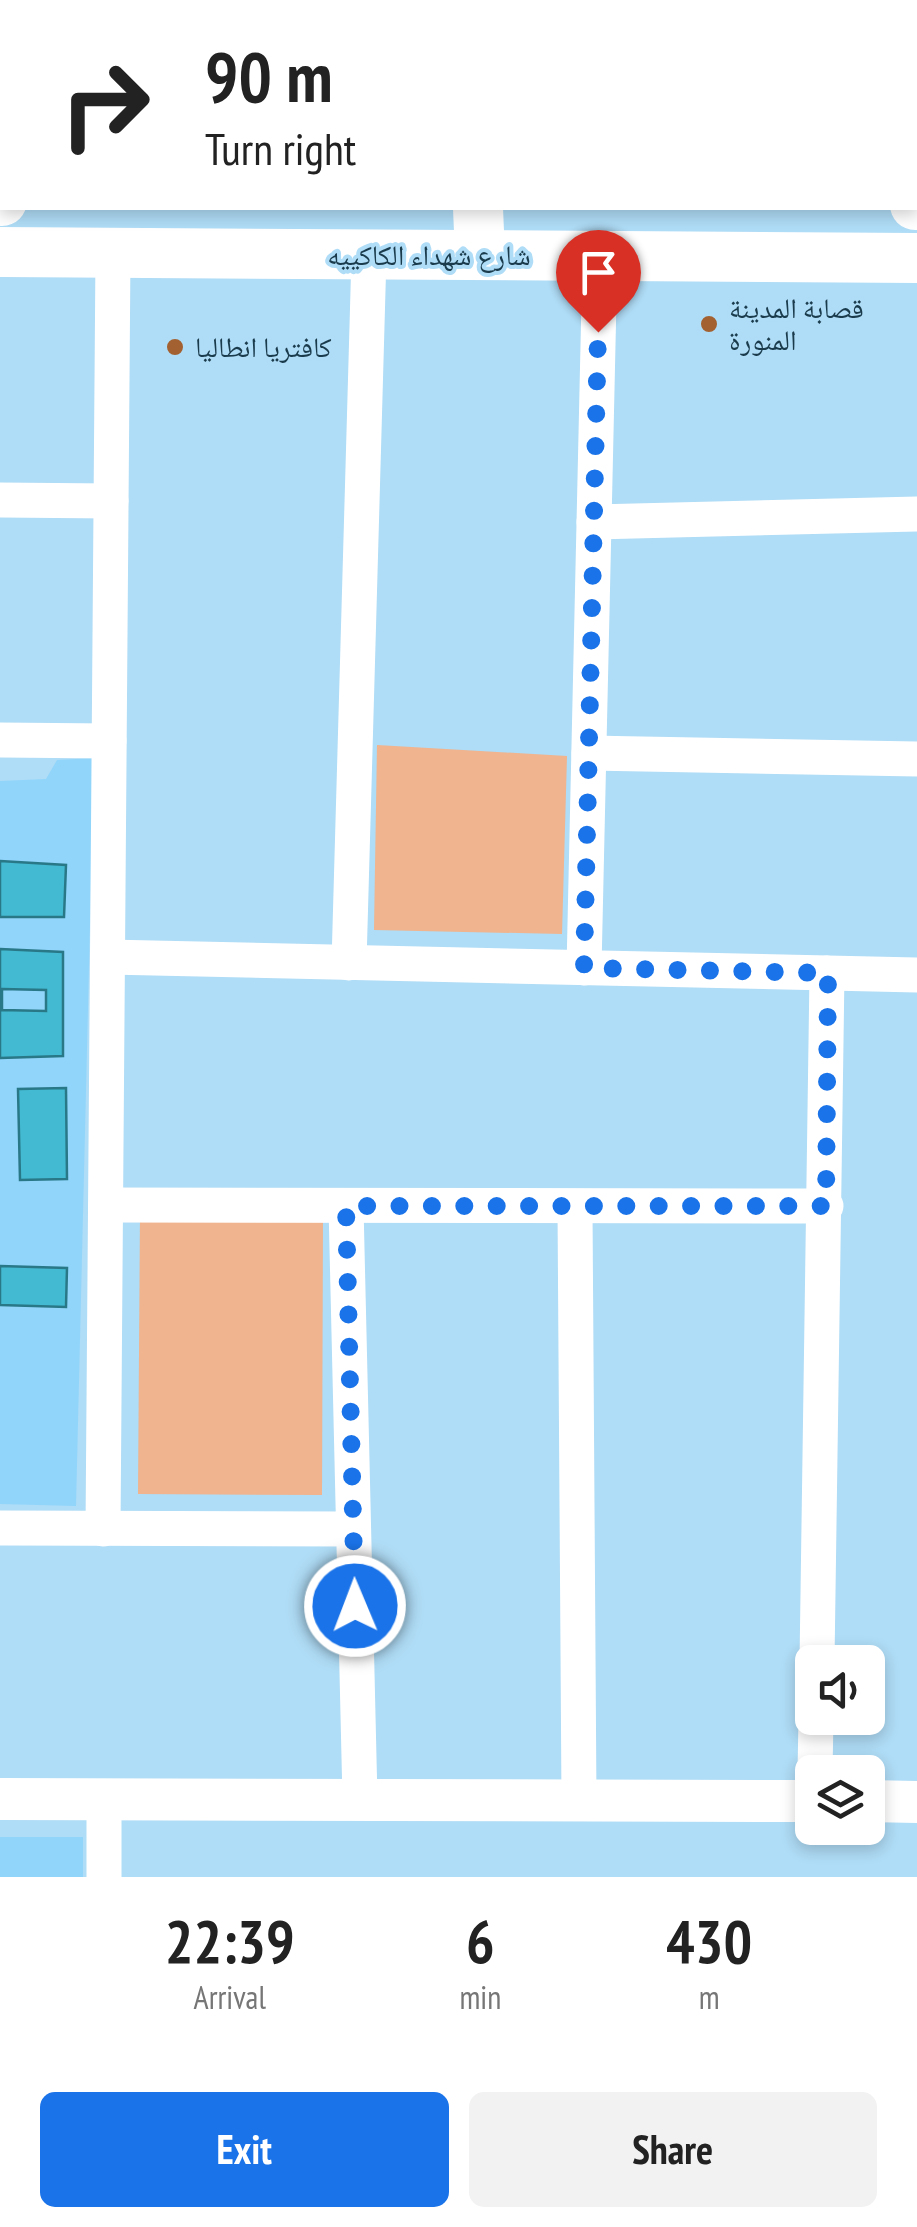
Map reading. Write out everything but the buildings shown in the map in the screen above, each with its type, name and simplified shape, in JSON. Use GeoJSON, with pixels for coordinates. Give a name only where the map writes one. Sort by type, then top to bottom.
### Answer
{"type":"FeatureCollection","features":[{"type":"Feature","properties":{"kind":"main road","name":"شارع شهداء الكاكييه"},"geometry":{"type":"LineString","coordinates":[[0,252],[370,255],[479,231],[600,256],[917,258]]}},
{"type":"Feature","properties":{"kind":"street"},"geometry":{"type":"LineString","coordinates":[[103,1528],[113,253]]}},
{"type":"Feature","properties":{"kind":"street"},"geometry":{"type":"LineString","coordinates":[[349,962],[370,255]]}},
{"type":"Feature","properties":{"kind":"street"},"geometry":{"type":"LineString","coordinates":[[584,968],[600,256]]}},
{"type":"Feature","properties":{"kind":"street"},"geometry":{"type":"LineString","coordinates":[[0,500],[111,501]]}},
{"type":"Feature","properties":{"kind":"street"},"geometry":{"type":"LineString","coordinates":[[594,522],[917,514]]}},
{"type":"Feature","properties":{"kind":"street"},"geometry":{"type":"LineString","coordinates":[[0,740],[109,742]]}},
{"type":"Feature","properties":{"kind":"street"},"geometry":{"type":"LineString","coordinates":[[589,754],[917,759]]}},
{"type":"Feature","properties":{"kind":"street"},"geometry":{"type":"LineString","coordinates":[[108,957],[917,975]]}},
{"type":"Feature","properties":{"kind":"street"},"geometry":{"type":"LineString","coordinates":[[817,1645],[828,973]]}},
{"type":"Feature","properties":{"kind":"street"},"geometry":{"type":"LineString","coordinates":[[106,1205],[826,1206]]}},
{"type":"Feature","properties":{"kind":"street"},"geometry":{"type":"LineString","coordinates":[[346,1206],[360,1800]]}},
{"type":"Feature","properties":{"kind":"street"},"geometry":{"type":"LineString","coordinates":[[575,1208],[578,1800]]}},
{"type":"Feature","properties":{"kind":"street"},"geometry":{"type":"LineString","coordinates":[[0,1528],[354,1529]]}},
{"type":"Feature","properties":{"kind":"street"},"geometry":{"type":"LineString","coordinates":[[0,1799],[795,1801]]}},
{"type":"Feature","properties":{"kind":"street"},"geometry":{"type":"LineString","coordinates":[[104,1799],[104,1877]]}},
{"type":"Feature","properties":{"kind":"street"},"geometry":{"type":"LineString","coordinates":[[885,1802],[917,1802]]}},
{"type":"Feature","properties":{"kind":"shaded area"},"geometry":{"type":"Polygon","coordinates":[[[377,745],[567,756],[562,934],[374,930],[377,745]]]}},
{"type":"Feature","properties":{"kind":"shaded area"},"geometry":{"type":"Polygon","coordinates":[[[94,758],[76,1506],[0,1504],[0,781],[46,779],[57,760],[94,758]]]}},
{"type":"Feature","properties":{"kind":"shaded area"},"geometry":{"type":"Polygon","coordinates":[[[140,1215],[323,1216],[322,1495],[138,1494],[140,1215]]]}},
{"type":"Feature","properties":{"kind":"shaded area"},"geometry":{"type":"Polygon","coordinates":[[[0,1837],[83,1837],[83,1877],[0,1877],[0,1837]]]}},
{"type":"Feature","properties":{"kind":"place","name":"قصابة المدينة المنورة"},"geometry":{"type":"Point","coordinates":[709,324]}},
{"type":"Feature","properties":{"kind":"place","name":"كافتريا انطاليا"},"geometry":{"type":"Point","coordinates":[175,347]}},
{"type":"Feature","properties":{"kind":"route"},"geometry":{"type":"LineString","coordinates":[[355,1606],[346,1206],[826,1206],[828,973],[584,968],[598,332]]}}]}
